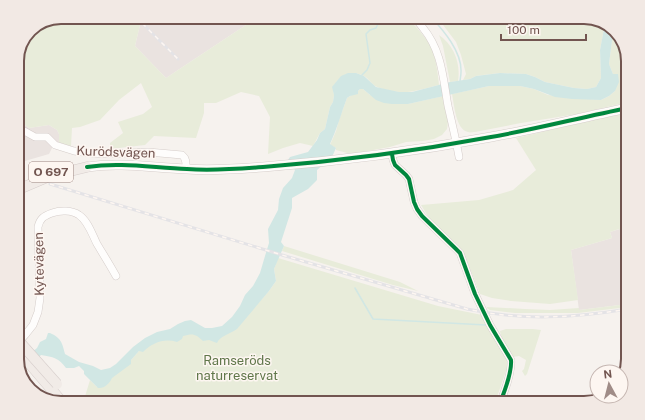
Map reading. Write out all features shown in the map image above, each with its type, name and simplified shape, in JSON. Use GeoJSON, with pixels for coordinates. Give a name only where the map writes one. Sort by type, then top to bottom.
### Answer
{"type":"FeatureCollection","features":[{"type":"Feature","properties":{"kind":"main road","name":"O 697"},"geometry":{"type":"LineString","coordinates":[[24,181],[73,167],[88,167]]}},
{"type":"Feature","properties":{"kind":"main road","name":"O 697"},"geometry":{"type":"LineString","coordinates":[[24,187],[50,176],[88,167]]}},
{"type":"Feature","properties":{"kind":"main road"},"geometry":{"type":"LineString","coordinates":[[24,348],[54,386],[59,396]]}},
{"type":"Feature","properties":{"kind":"main road"},"geometry":{"type":"LineString","coordinates":[[24,356],[65,396]]}},
{"type":"Feature","properties":{"kind":"street"},"geometry":{"type":"LineString","coordinates":[[419,24],[428,34],[438,53],[459,157]]}},
{"type":"Feature","properties":{"kind":"street","name":"O 697"},"geometry":{"type":"LineString","coordinates":[[88,167],[119,164],[186,169],[233,169],[392,154],[492,137],[621,109]]}},
{"type":"Feature","properties":{"kind":"street","name":"Kurödsvägen"},"geometry":{"type":"LineString","coordinates":[[24,131],[35,137],[47,137],[55,145],[74,151],[108,154],[148,152],[182,156],[186,162],[186,169]]}},
{"type":"Feature","properties":{"kind":"street"},"geometry":{"type":"LineString","coordinates":[[392,154],[395,165],[409,179],[417,209],[422,216],[460,253],[475,294],[490,325],[512,360],[502,396]]}},
{"type":"Feature","properties":{"kind":"street","name":"Kytevägen"},"geometry":{"type":"LineString","coordinates":[[24,336],[33,325],[38,312],[40,298],[38,227],[39,221],[45,216],[55,212],[65,211],[78,214],[84,219],[116,276]]}},
{"type":"Feature","properties":{"kind":"shaded area"},"geometry":{"type":"Polygon","coordinates":[[[139,24],[247,24],[166,78],[135,46],[139,24]]]}},
{"type":"Feature","properties":{"kind":"shaded area"},"geometry":{"type":"Polygon","coordinates":[[[604,30],[612,38],[609,64],[613,74],[618,74],[619,82],[615,91],[601,100],[555,97],[534,89],[520,86],[489,86],[408,104],[392,104],[376,100],[363,89],[360,89],[358,94],[347,98],[330,144],[336,148],[332,157],[317,170],[317,180],[308,189],[292,198],[292,208],[281,242],[284,246],[274,269],[276,281],[237,329],[223,337],[217,343],[209,340],[203,341],[192,334],[183,336],[182,339],[177,342],[158,342],[143,352],[139,351],[131,360],[131,364],[112,378],[110,382],[102,388],[98,388],[84,374],[84,371],[79,366],[74,368],[66,368],[61,362],[52,357],[41,355],[26,369],[24,359],[37,348],[40,342],[46,339],[48,333],[59,339],[62,343],[65,354],[79,362],[101,370],[110,368],[116,364],[133,347],[145,338],[157,332],[170,329],[185,321],[191,320],[205,328],[222,326],[232,317],[260,273],[269,243],[268,229],[278,210],[279,199],[283,188],[292,178],[295,170],[288,160],[290,157],[308,152],[317,140],[320,133],[325,129],[330,107],[333,102],[334,95],[332,87],[341,76],[348,73],[356,73],[364,76],[376,87],[399,92],[412,92],[450,82],[470,79],[476,76],[500,73],[526,74],[545,82],[587,89],[596,87],[601,78],[600,50],[604,30]]]}},
{"type":"Feature","properties":{"kind":"shaded area"},"geometry":{"type":"Polygon","coordinates":[[[24,124],[29,128],[49,125],[57,130],[59,134],[59,143],[52,148],[49,154],[24,161],[24,124]]]}},
{"type":"Feature","properties":{"kind":"shaded area"},"geometry":{"type":"Polygon","coordinates":[[[620,229],[621,232],[621,305],[579,310],[571,250],[612,238],[610,232],[620,229]]]}},
{"type":"Feature","properties":{"kind":"green space"},"geometry":{"type":"Polygon","coordinates":[[[139,24],[135,46],[166,78],[247,24],[412,24],[431,46],[437,68],[439,85],[404,92],[397,92],[377,87],[359,74],[350,73],[342,76],[333,87],[333,102],[330,107],[325,129],[320,133],[313,146],[300,143],[268,154],[270,117],[259,96],[241,92],[216,103],[204,103],[204,113],[196,138],[154,136],[145,145],[110,149],[110,143],[123,133],[118,122],[143,114],[152,107],[141,83],[119,100],[100,120],[80,127],[72,128],[71,146],[59,143],[59,134],[57,130],[49,125],[29,128],[24,124],[25,52],[30,41],[35,35],[41,30],[54,25],[139,24]]]}},
{"type":"Feature","properties":{"kind":"green space"},"geometry":{"type":"Polygon","coordinates":[[[442,24],[589,24],[604,30],[600,50],[601,78],[596,87],[587,89],[545,82],[526,74],[500,73],[476,76],[463,80],[466,74],[456,42],[442,24]]]}},
{"type":"Feature","properties":{"kind":"green space"},"geometry":{"type":"Polygon","coordinates":[[[439,35],[449,44],[455,55],[459,75],[458,81],[450,82],[443,46],[439,35]]]}},
{"type":"Feature","properties":{"kind":"green space"},"geometry":{"type":"Polygon","coordinates":[[[612,38],[621,56],[621,104],[577,114],[475,132],[468,132],[464,130],[458,122],[452,94],[489,86],[520,86],[534,89],[548,95],[601,100],[615,91],[613,74],[609,64],[612,38]]]}},
{"type":"Feature","properties":{"kind":"green space"},"geometry":{"type":"Polygon","coordinates":[[[360,89],[363,89],[370,95],[408,104],[443,96],[448,122],[447,129],[442,135],[434,139],[406,142],[390,147],[351,154],[336,150],[336,148],[330,145],[347,98],[360,89]]]}},
{"type":"Feature","properties":{"kind":"green space"},"geometry":{"type":"Polygon","coordinates":[[[621,115],[621,232],[619,229],[610,232],[612,238],[571,250],[578,300],[550,304],[511,301],[492,298],[480,294],[461,250],[429,218],[421,205],[479,200],[513,190],[536,170],[516,138],[621,115]]]}},
{"type":"Feature","properties":{"kind":"green space"},"geometry":{"type":"Polygon","coordinates":[[[284,246],[400,282],[418,291],[393,285],[282,251],[284,246]]]}},
{"type":"Feature","properties":{"kind":"green space","name":"Ramseröds naturreservat"},"geometry":{"type":"Polygon","coordinates":[[[278,258],[438,306],[482,315],[509,362],[497,396],[85,396],[90,380],[97,387],[131,360],[139,351],[154,343],[186,332],[210,336],[260,301],[276,281],[274,269],[278,258]]]}},
{"type":"Feature","properties":{"kind":"green space"},"geometry":{"type":"Polygon","coordinates":[[[621,305],[621,308],[578,313],[515,313],[490,310],[487,307],[550,310],[579,308],[579,310],[621,305]]]}},
{"type":"Feature","properties":{"kind":"green space"},"geometry":{"type":"Polygon","coordinates":[[[506,329],[541,330],[527,374],[525,376],[522,371],[526,360],[519,356],[513,357],[501,336],[500,331],[506,329]]]}},
{"type":"Feature","properties":{"kind":"waterway"},"geometry":{"type":"LineString","coordinates":[[362,75],[367,70],[370,63],[366,34],[370,30],[376,28],[378,24]]}},
{"type":"Feature","properties":{"kind":"waterway"},"geometry":{"type":"LineString","coordinates":[[437,24],[451,42],[459,57],[461,64],[460,82]]}},
{"type":"Feature","properties":{"kind":"waterway"},"geometry":{"type":"LineString","coordinates":[[355,288],[373,319],[486,325]]}},
{"type":"Feature","properties":{"kind":"railway"},"geometry":{"type":"LineString","coordinates":[[143,24],[178,59]]}},
{"type":"Feature","properties":{"kind":"railway"},"geometry":{"type":"LineString","coordinates":[[50,184],[282,255],[467,309],[487,313],[528,317],[567,316],[621,310]]}},
{"type":"Feature","properties":{"kind":"cycle path"},"geometry":{"type":"LineString","coordinates":[[87,167],[125,165],[215,170],[321,162],[463,142],[621,109]]}},
{"type":"Feature","properties":{"kind":"cycle path"},"geometry":{"type":"LineString","coordinates":[[392,154],[395,165],[409,179],[417,209],[422,216],[460,253],[475,294],[490,325],[511,360],[509,376],[503,396]]}}]}
